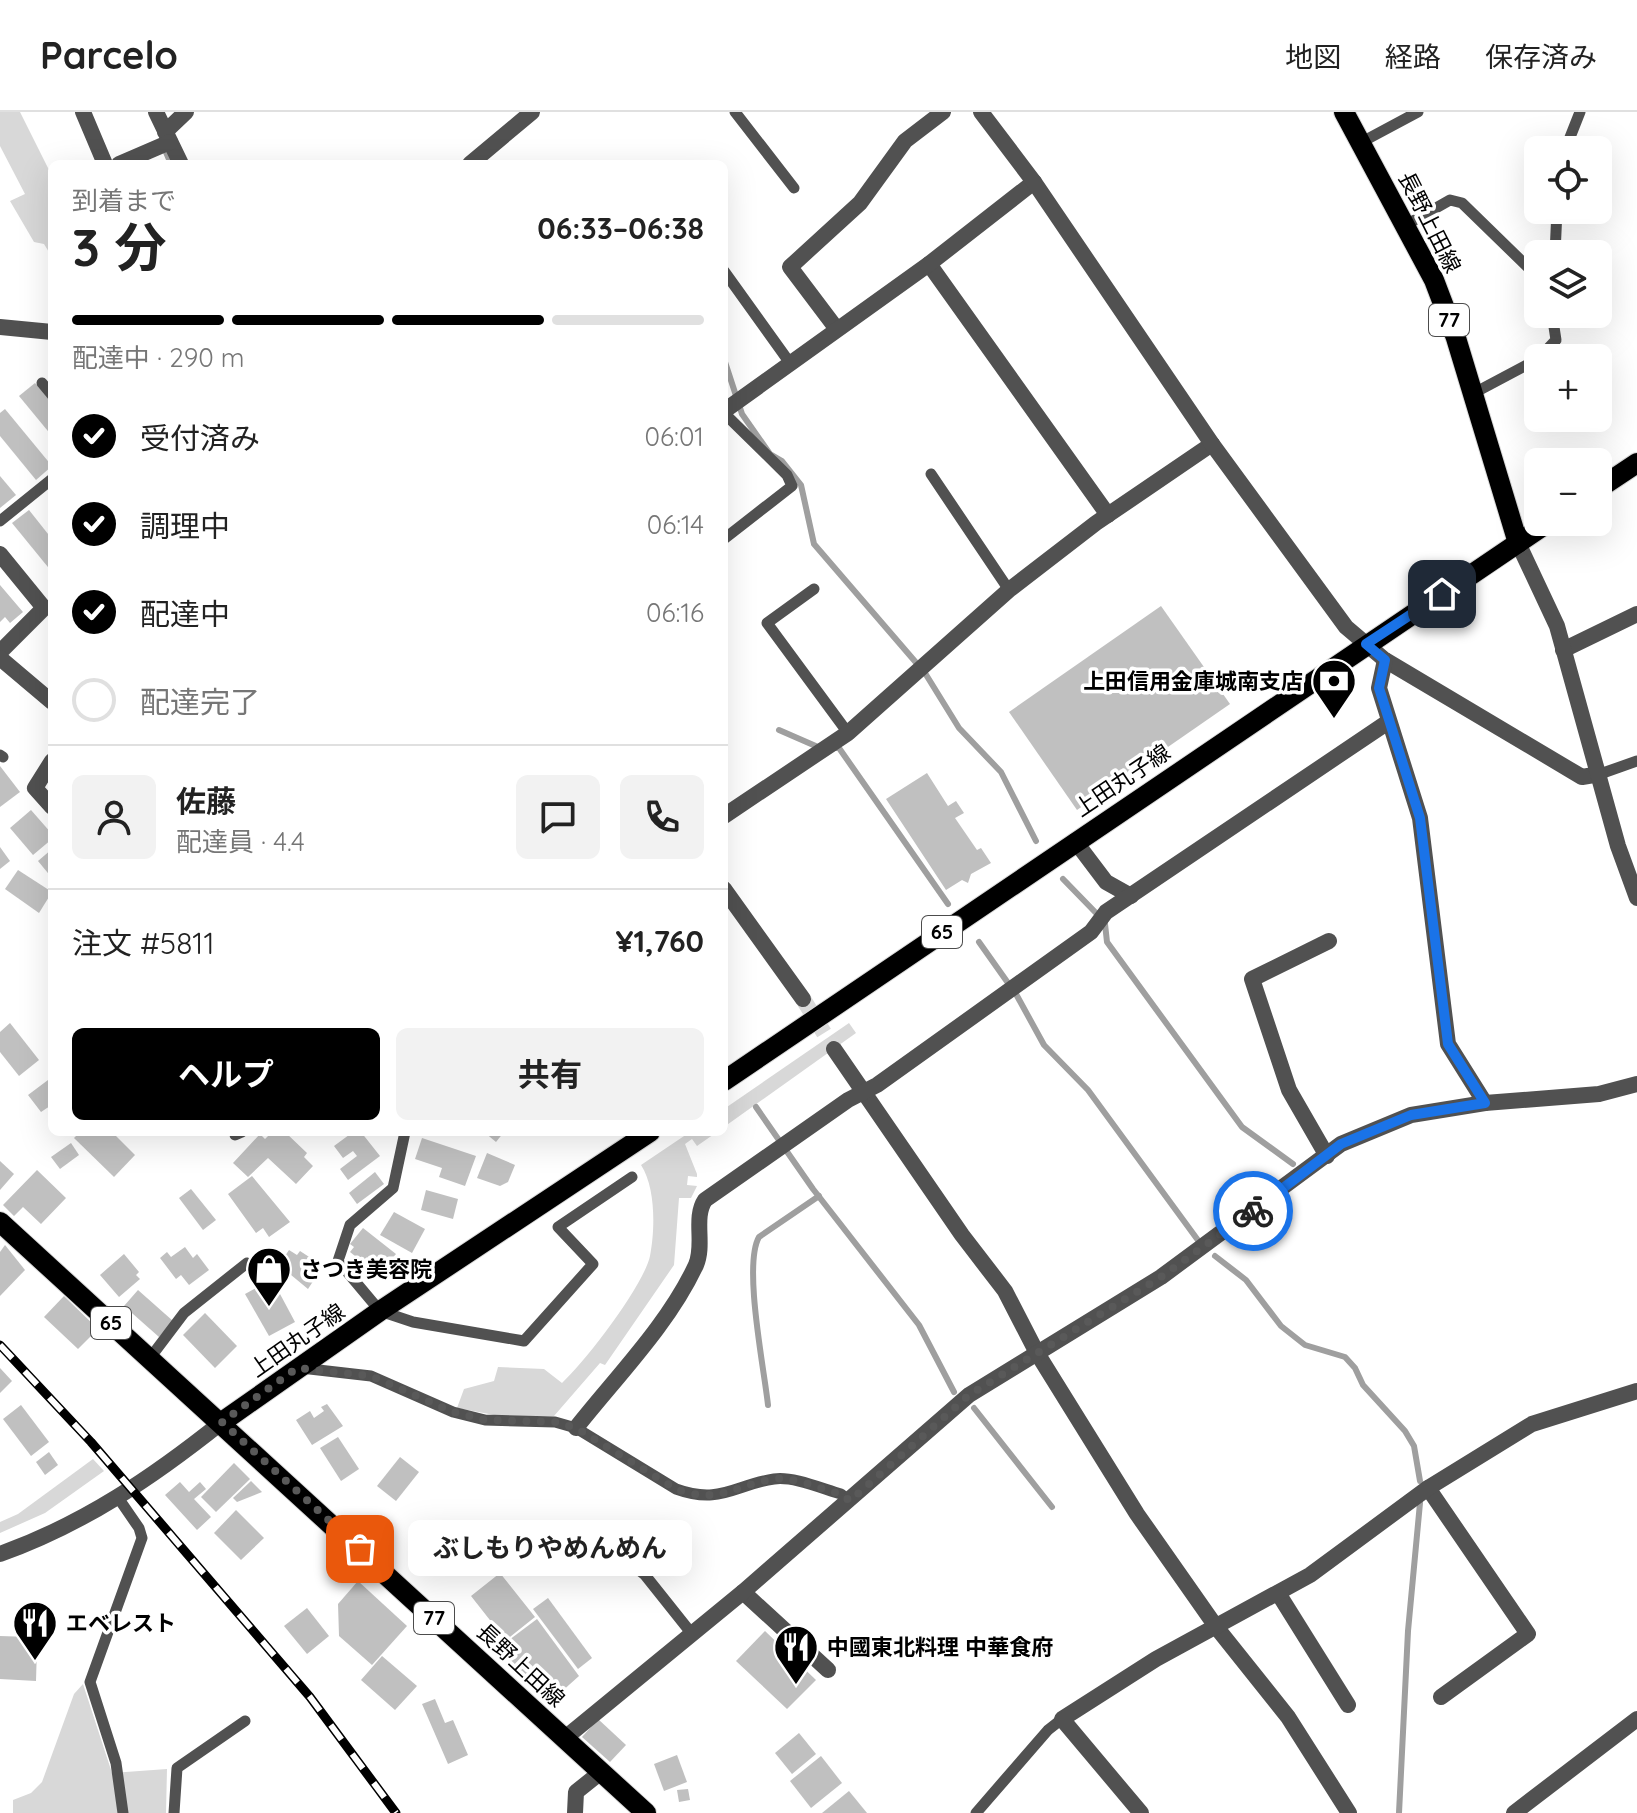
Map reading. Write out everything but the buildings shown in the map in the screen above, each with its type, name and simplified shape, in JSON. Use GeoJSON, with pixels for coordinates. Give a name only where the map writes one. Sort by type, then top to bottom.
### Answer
{"type":"FeatureCollection","features":[{"type":"Feature","properties":{"kind":"main road","name":"長野上田線"},"geometry":{"type":"LineString","coordinates":[[1344,112],[1434,280],[1474,393],[1518,543]]}},
{"type":"Feature","properties":{"kind":"main road"},"geometry":{"type":"LineString","coordinates":[[1612,480],[1637,463]]}},
{"type":"Feature","properties":{"kind":"main road","name":"上田丸子線"},"geometry":{"type":"LineString","coordinates":[[728,1078],[1528,536]]}},
{"type":"Feature","properties":{"kind":"main road","name":"上田丸子線"},"geometry":{"type":"LineString","coordinates":[[222,1422],[380,1311],[644,1136]]}},
{"type":"Feature","properties":{"kind":"main road","name":"65"},"geometry":{"type":"LineString","coordinates":[[0,1222],[222,1422]]}},
{"type":"Feature","properties":{"kind":"main road","name":"長野上田線"},"geometry":{"type":"LineString","coordinates":[[222,1422],[646,1813]]}},
{"type":"Feature","properties":{"kind":"street"},"geometry":{"type":"LineString","coordinates":[[83,112],[103,160]]}},
{"type":"Feature","properties":{"kind":"street"},"geometry":{"type":"LineString","coordinates":[[156,112],[179,160]]}},
{"type":"Feature","properties":{"kind":"street"},"geometry":{"type":"LineString","coordinates":[[126,160],[167,137],[186,112]]}},
{"type":"Feature","properties":{"kind":"street"},"geometry":{"type":"LineString","coordinates":[[475,160],[532,112]]}},
{"type":"Feature","properties":{"kind":"street"},"geometry":{"type":"LineString","coordinates":[[836,328],[790,267],[860,203],[905,141],[943,112]]}},
{"type":"Feature","properties":{"kind":"street"},"geometry":{"type":"LineString","coordinates":[[981,112],[1034,182],[1212,444],[1346,627],[1385,660],[1582,777],[1600,774]]}},
{"type":"Feature","properties":{"kind":"street"},"geometry":{"type":"LineString","coordinates":[[728,409],[836,328],[929,264],[1034,182]]}},
{"type":"Feature","properties":{"kind":"street"},"geometry":{"type":"LineString","coordinates":[[929,264],[1108,515]]}},
{"type":"Feature","properties":{"kind":"street"},"geometry":{"type":"LineString","coordinates":[[0,327],[48,332]]}},
{"type":"Feature","properties":{"kind":"street"},"geometry":{"type":"LineString","coordinates":[[728,813],[848,733],[1009,590],[1108,515],[1212,444]]}},
{"type":"Feature","properties":{"kind":"street"},"geometry":{"type":"LineString","coordinates":[[1518,543],[1557,626],[1618,846],[1637,898]]}},
{"type":"Feature","properties":{"kind":"street"},"geometry":{"type":"LineString","coordinates":[[0,554],[48,605],[0,655],[48,698]]}},
{"type":"Feature","properties":{"kind":"street"},"geometry":{"type":"LineString","coordinates":[[1563,650],[1637,614]]}},
{"type":"Feature","properties":{"kind":"street"},"geometry":{"type":"LineString","coordinates":[[1385,660],[1379,688],[1420,818],[1448,1044],[1485,1103]]}},
{"type":"Feature","properties":{"kind":"street"},"geometry":{"type":"LineString","coordinates":[[576,1428],[678,1298],[701,1249],[700,1211],[705,1200],[1091,932],[1106,912],[1388,722]]}},
{"type":"Feature","properties":{"kind":"street"},"geometry":{"type":"LineString","coordinates":[[48,767],[35,788],[48,803]]}},
{"type":"Feature","properties":{"kind":"street"},"geometry":{"type":"LineString","coordinates":[[1075,841],[1106,882],[1131,896]]}},
{"type":"Feature","properties":{"kind":"street"},"geometry":{"type":"LineString","coordinates":[[728,895],[803,999]]}},
{"type":"Feature","properties":{"kind":"street"},"geometry":{"type":"LineString","coordinates":[[1327,1156],[1289,1090],[1252,979],[1329,941]]}},
{"type":"Feature","properties":{"kind":"street"},"geometry":{"type":"LineString","coordinates":[[834,1049],[862,1093],[1005,1291],[1037,1353],[1137,1514],[1217,1628],[1288,1717],[1349,1813]]}},
{"type":"Feature","properties":{"kind":"street"},"geometry":{"type":"LineString","coordinates":[[565,1738],[743,1592],[969,1395],[1161,1277],[1341,1144],[1411,1115],[1485,1103],[1599,1094],[1637,1084]]}},
{"type":"Feature","properties":{"kind":"street"},"geometry":{"type":"LineString","coordinates":[[1141,1813],[1062,1719],[1156,1659],[1310,1575],[1428,1488],[1532,1424],[1637,1391]]}},
{"type":"Feature","properties":{"kind":"street"},"geometry":{"type":"LineString","coordinates":[[0,1554],[61,1529],[119,1499],[222,1422]]}},
{"type":"Feature","properties":{"kind":"street"},"geometry":{"type":"LineString","coordinates":[[1428,1488],[1528,1634],[1441,1697]]}},
{"type":"Feature","properties":{"kind":"street"},"geometry":{"type":"LineString","coordinates":[[743,1592],[828,1670]]}},
{"type":"Feature","properties":{"kind":"street"},"geometry":{"type":"LineString","coordinates":[[1278,1593],[1348,1705]]}},
{"type":"Feature","properties":{"kind":"street"},"geometry":{"type":"LineString","coordinates":[[1514,1813],[1637,1719]]}},
{"type":"Feature","properties":{"kind":"street"},"geometry":{"type":"LineString","coordinates":[[575,1813],[576,1792],[601,1772]]}},
{"type":"Feature","properties":{"kind":"lane"},"geometry":{"type":"LineString","coordinates":[[735,112],[794,188]]}},
{"type":"Feature","properties":{"kind":"lane"},"geometry":{"type":"LineString","coordinates":[[1360,143],[1418,112]]}},
{"type":"Feature","properties":{"kind":"lane"},"geometry":{"type":"LineString","coordinates":[[1571,136],[1580,112]]}},
{"type":"Feature","properties":{"kind":"lane"},"geometry":{"type":"LineString","coordinates":[[1406,225],[1450,200],[1462,203],[1524,263]]}},
{"type":"Feature","properties":{"kind":"lane"},"geometry":{"type":"LineString","coordinates":[[728,277],[790,363]]}},
{"type":"Feature","properties":{"kind":"lane"},"geometry":{"type":"LineString","coordinates":[[1474,393],[1524,366]]}},
{"type":"Feature","properties":{"kind":"lane"},"geometry":{"type":"LineString","coordinates":[[42,383],[48,390]]}},
{"type":"Feature","properties":{"kind":"lane"},"geometry":{"type":"LineString","coordinates":[[728,416],[787,475],[792,486],[728,536]]}},
{"type":"Feature","properties":{"kind":"lane"},"geometry":{"type":"LineString","coordinates":[[931,474],[1009,590]]}},
{"type":"Feature","properties":{"kind":"lane"},"geometry":{"type":"LineString","coordinates":[[0,521],[48,482]]}},
{"type":"Feature","properties":{"kind":"lane"},"geometry":{"type":"LineString","coordinates":[[814,589],[767,623],[848,733]]}},
{"type":"Feature","properties":{"kind":"lane"},"geometry":{"type":"LineString","coordinates":[[1600,774],[1637,761]]}},
{"type":"Feature","properties":{"kind":"lane"},"geometry":{"type":"LineString","coordinates":[[404,1136],[393,1188],[350,1225],[338,1261],[380,1311],[413,1322],[524,1341],[593,1264],[558,1227],[632,1177]]}},
{"type":"Feature","properties":{"kind":"lane"},"geometry":{"type":"LineString","coordinates":[[150,1358],[184,1313],[247,1263]]}},
{"type":"Feature","properties":{"kind":"lane"},"geometry":{"type":"LineString","coordinates":[[297,1368],[371,1376],[453,1412],[485,1420],[555,1422],[576,1428],[676,1489],[693,1495],[722,1496],[776,1478],[841,1494],[850,1501]]}},
{"type":"Feature","properties":{"kind":"lane"},"geometry":{"type":"LineString","coordinates":[[119,1499],[139,1528],[142,1538],[90,1682],[116,1763],[123,1813]]}},
{"type":"Feature","properties":{"kind":"lane"},"geometry":{"type":"LineString","coordinates":[[605,1543],[645,1575],[692,1634]]}},
{"type":"Feature","properties":{"kind":"lane"},"geometry":{"type":"LineString","coordinates":[[976,1813],[1048,1730],[1062,1719]]}},
{"type":"Feature","properties":{"kind":"lane"},"geometry":{"type":"LineString","coordinates":[[174,1813],[177,1768],[245,1721]]}},
{"type":"Feature","properties":{"kind":"shaded area"},"geometry":{"type":"Polygon","coordinates":[[[0,112],[20,112],[48,168],[48,250],[44,244],[34,242],[10,201],[25,194],[0,146],[0,112]]]}},
{"type":"Feature","properties":{"kind":"shaded area"},"geometry":{"type":"Polygon","coordinates":[[[849,1023],[856,1033],[728,1124],[728,1106],[849,1023]]]}},
{"type":"Feature","properties":{"kind":"shaded area"},"geometry":{"type":"Polygon","coordinates":[[[684,1136],[711,1136],[697,1146],[692,1139],[685,1144],[697,1174],[697,1177],[688,1176],[687,1185],[697,1186],[691,1198],[679,1198],[674,1265],[605,1365],[600,1363],[554,1416],[505,1417],[457,1408],[464,1389],[494,1381],[498,1367],[544,1369],[562,1383],[585,1358],[626,1303],[650,1256],[653,1209],[646,1174],[641,1165],[684,1136]]]}},
{"type":"Feature","properties":{"kind":"shaded area"},"geometry":{"type":"Polygon","coordinates":[[[93,1459],[104,1471],[45,1513],[0,1533],[0,1522],[18,1514],[93,1459]]]}},
{"type":"Feature","properties":{"kind":"shaded area"},"geometry":{"type":"Polygon","coordinates":[[[83,1684],[112,1773],[167,1769],[166,1813],[13,1813],[13,1800],[31,1793],[42,1782],[74,1694],[83,1684]]]}},
{"type":"Feature","properties":{"kind":"waterway"},"geometry":{"type":"LineString","coordinates":[[163,145],[169,160]]}},
{"type":"Feature","properties":{"kind":"waterway"},"geometry":{"type":"LineString","coordinates":[[728,371],[742,414],[770,454],[782,461],[801,485],[814,544],[925,673],[959,728],[1001,772],[1036,841]]}},
{"type":"Feature","properties":{"kind":"waterway"},"geometry":{"type":"LineString","coordinates":[[779,730],[818,747]]}},
{"type":"Feature","properties":{"kind":"waterway"},"geometry":{"type":"LineString","coordinates":[[833,748],[839,748],[948,904]]}},
{"type":"Feature","properties":{"kind":"waterway"},"geometry":{"type":"LineString","coordinates":[[1063,879],[1097,914]]}},
{"type":"Feature","properties":{"kind":"waterway"},"geometry":{"type":"LineString","coordinates":[[1105,924],[1107,942],[1242,1127],[1293,1164]]}},
{"type":"Feature","properties":{"kind":"waterway"},"geometry":{"type":"LineString","coordinates":[[979,942],[1008,983]]}},
{"type":"Feature","properties":{"kind":"waterway"},"geometry":{"type":"LineString","coordinates":[[1016,994],[1044,1045],[1088,1090],[1200,1243]]}},
{"type":"Feature","properties":{"kind":"waterway"},"geometry":{"type":"LineString","coordinates":[[756,1107],[813,1189],[919,1325],[954,1392]]}},
{"type":"Feature","properties":{"kind":"waterway"},"geometry":{"type":"LineString","coordinates":[[768,1405],[754,1293],[755,1251],[759,1237],[819,1196]]}},
{"type":"Feature","properties":{"kind":"waterway"},"geometry":{"type":"LineString","coordinates":[[1215,1256],[1246,1280],[1281,1326],[1305,1345],[1345,1357],[1355,1368],[1363,1385],[1405,1431],[1414,1446],[1420,1481]]}},
{"type":"Feature","properties":{"kind":"waterway"},"geometry":{"type":"LineString","coordinates":[[974,1408],[1052,1507]]}},
{"type":"Feature","properties":{"kind":"waterway"},"geometry":{"type":"LineString","coordinates":[[1399,1813],[1408,1631],[1420,1503]]}},
{"type":"Feature","properties":{"kind":"tunnel"},"geometry":{"type":"LineString","coordinates":[[803,999],[834,1049]]}},
{"type":"Feature","properties":{"kind":"railway"},"geometry":{"type":"LineString","coordinates":[[0,1345],[91,1442],[310,1697],[396,1813]]}},
{"type":"Feature","properties":{"kind":"way so far"},"geometry":{"type":"LineString","coordinates":[[360,1549],[222,1422],[297,1368],[371,1376],[453,1412],[485,1420],[555,1422],[576,1428],[676,1489],[693,1495],[722,1496],[776,1478],[841,1494],[850,1501],[969,1395],[1161,1277],[1253,1211]]}},
{"type":"Feature","properties":{"kind":"place","name":"上田信用金庫城南支店"},"geometry":{"type":"Point","coordinates":[1334,720]}},
{"type":"Feature","properties":{"kind":"place","name":"さつき美容院"},"geometry":{"type":"Point","coordinates":[269,1308]}},
{"type":"Feature","properties":{"kind":"place","name":"ぶしもりやめんめん"},"geometry":{"type":"Point","coordinates":[360,1549]}},
{"type":"Feature","properties":{"kind":"place","name":"エベレスト"},"geometry":{"type":"Point","coordinates":[35,1662]}},
{"type":"Feature","properties":{"kind":"place","name":"中國東北料理 中華食府"},"geometry":{"type":"Point","coordinates":[796,1686]}},
{"type":"Feature","properties":{"kind":"route"},"geometry":{"type":"LineString","coordinates":[[1253,1211],[1341,1144],[1411,1115],[1485,1103],[1448,1044],[1420,818],[1379,688],[1385,660],[1366,644],[1442,594]]}}]}
